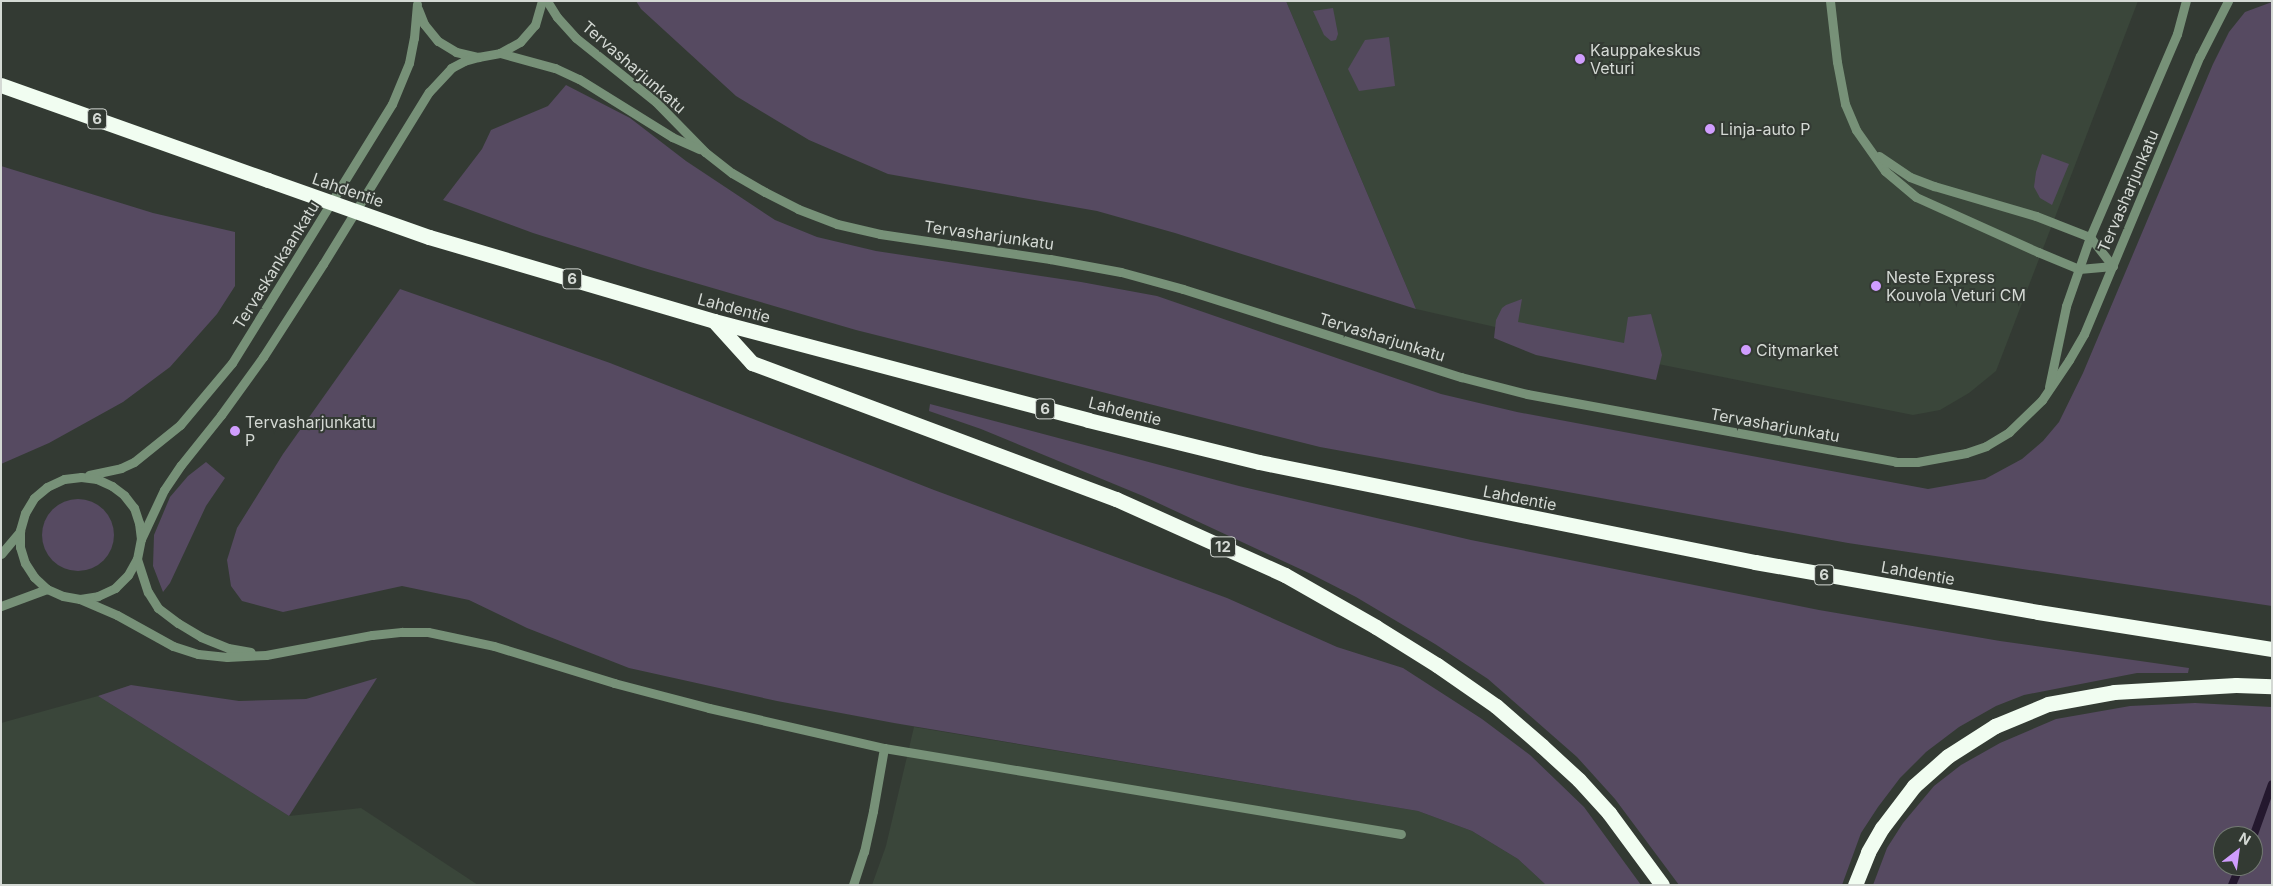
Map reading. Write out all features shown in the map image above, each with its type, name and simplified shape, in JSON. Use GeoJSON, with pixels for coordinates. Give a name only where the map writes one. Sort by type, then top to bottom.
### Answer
{"type":"FeatureCollection","features":[{"type":"Feature","properties":{"kind":"highway","name":"Lahdentie"},"geometry":{"type":"LineString","coordinates":[[1,86],[429,237],[714,321],[1088,420],[1259,462],[1379,488],[1754,562],[2029,611],[2272,649]]}},
{"type":"Feature","properties":{"kind":"highway","name":"12"},"geometry":{"type":"LineString","coordinates":[[714,321],[752,363],[1116,499],[1285,575],[1376,627],[1437,665],[1496,706],[1542,746],[1579,780],[1609,813],[1662,885]]}},
{"type":"Feature","properties":{"kind":"highway"},"geometry":{"type":"LineString","coordinates":[[1855,885],[1868,852],[1882,828],[1914,786],[1948,756],[1995,726],[2048,704],[2114,692],[2236,685],[2272,686]]}},
{"type":"Feature","properties":{"kind":"street"},"geometry":{"type":"LineString","coordinates":[[141,539],[139,523],[134,508],[124,495],[112,486],[97,479],[81,477],[64,479],[48,486],[34,498],[24,513],[20,531],[20,547],[25,564],[34,578],[47,589],[63,596],[80,598],[98,596],[115,588],[128,575],[137,560],[141,539],[164,490],[180,465],[221,415],[268,349],[430,92],[451,68],[464,61],[500,53],[520,42],[534,25],[542,1]]}},
{"type":"Feature","properties":{"kind":"street","name":"Tervasharjunkatu"},"geometry":{"type":"LineString","coordinates":[[547,1],[557,17],[576,38],[656,102],[705,152],[732,173],[798,209],[837,224],[880,234],[1050,259],[1121,272],[1183,289],[1461,377],[1527,394],[1896,462],[1942,459],[1986,446],[2009,432],[2026,418],[2048,390],[2084,334],[2200,56],[2228,1]]}},
{"type":"Feature","properties":{"kind":"street"},"geometry":{"type":"LineString","coordinates":[[1830,1],[1837,62],[1845,104],[1856,130],[1885,171],[1916,196],[1993,233],[2079,269],[2113,266]]}},
{"type":"Feature","properties":{"kind":"street","name":"Tervasharjunkatu"},"geometry":{"type":"LineString","coordinates":[[2048,390],[2064,314],[2090,237],[2177,34],[2186,1]]}},
{"type":"Feature","properties":{"kind":"street"},"geometry":{"type":"LineString","coordinates":[[417,3],[424,24],[438,41],[456,52],[478,57]]}},
{"type":"Feature","properties":{"kind":"street","name":"Tervaskankaankatu"},"geometry":{"type":"LineString","coordinates":[[81,477],[121,468],[134,462],[180,425],[232,363],[392,104],[409,63],[414,38],[417,3]]}},
{"type":"Feature","properties":{"kind":"street","name":"Tervasharjunkatu"},"geometry":{"type":"LineString","coordinates":[[500,53],[555,68],[579,78],[672,136],[705,152]]}},
{"type":"Feature","properties":{"kind":"street"},"geometry":{"type":"LineString","coordinates":[[1871,149],[1890,166],[1910,177],[2036,216],[2090,237],[2113,266]]}},
{"type":"Feature","properties":{"kind":"street"},"geometry":{"type":"LineString","coordinates":[[1,554],[20,531]]}},
{"type":"Feature","properties":{"kind":"street"},"geometry":{"type":"LineString","coordinates":[[137,560],[148,592],[158,608],[178,623],[201,637],[228,648],[266,655]]}},
{"type":"Feature","properties":{"kind":"street"},"geometry":{"type":"LineString","coordinates":[[1,606],[47,589]]}},
{"type":"Feature","properties":{"kind":"street"},"geometry":{"type":"LineString","coordinates":[[80,598],[117,615],[173,646],[198,654],[227,657],[266,655],[372,635],[428,632],[494,646],[614,683],[709,708],[884,748],[1401,834]]}},
{"type":"Feature","properties":{"kind":"street"},"geometry":{"type":"LineString","coordinates":[[853,885],[871,819],[884,748]]}},
{"type":"Feature","properties":{"kind":"shaded area"},"geometry":{"type":"Polygon","coordinates":[[[636,1],[1286,1],[1416,309],[1175,233],[1097,211],[888,174],[809,140],[736,96],[641,9],[636,1]]]}},
{"type":"Feature","properties":{"kind":"shaded area","name":"Kauppakeskus Veturi"},"geometry":{"type":"Polygon","coordinates":[[[1286,1],[2138,1],[1996,371],[1969,393],[1940,410],[1913,415],[1663,365],[1416,309],[1286,1]]]}},
{"type":"Feature","properties":{"kind":"shaded area"},"geometry":{"type":"Polygon","coordinates":[[[2272,2],[2272,606],[1848,543],[1320,447],[856,330],[644,268],[533,233],[443,200],[482,149],[491,130],[548,106],[566,85],[630,118],[686,161],[775,220],[817,237],[876,251],[1081,282],[1157,296],[1441,394],[1517,412],[1928,489],[1985,479],[2022,459],[2043,441],[2059,422],[2083,373],[2213,64],[2229,32],[2245,12],[2272,2]]]}},
{"type":"Feature","properties":{"kind":"shaded area"},"geometry":{"type":"Polygon","coordinates":[[[1333,8],[1338,34],[1336,40],[1331,41],[1324,35],[1313,11],[1333,8]]]}},
{"type":"Feature","properties":{"kind":"shaded area"},"geometry":{"type":"Polygon","coordinates":[[[1389,37],[1395,86],[1359,91],[1348,69],[1365,40],[1389,37]]]}},
{"type":"Feature","properties":{"kind":"shaded area"},"geometry":{"type":"Polygon","coordinates":[[[2042,154],[2069,164],[2052,205],[2040,198],[2034,187],[2036,172],[2042,154]]]}},
{"type":"Feature","properties":{"kind":"shaded area"},"geometry":{"type":"Polygon","coordinates":[[[1,166],[153,213],[235,232],[235,286],[217,314],[170,367],[123,402],[49,443],[1,464],[1,166]]]}},
{"type":"Feature","properties":{"kind":"shaded area"},"geometry":{"type":"Polygon","coordinates":[[[400,289],[610,363],[934,490],[1227,598],[1337,647],[1403,668],[1482,719],[1530,755],[1584,807],[1641,885],[1546,885],[1518,859],[1472,831],[1418,811],[894,723],[777,701],[629,668],[527,628],[469,600],[402,586],[283,612],[242,601],[231,586],[227,560],[237,528],[283,454],[400,289]]]}},
{"type":"Feature","properties":{"kind":"shaded area"},"geometry":{"type":"Polygon","coordinates":[[[1522,299],[1518,322],[1624,343],[1628,317],[1651,314],[1662,355],[1656,380],[1536,355],[1494,338],[1496,320],[1502,308],[1522,299]]]}},
{"type":"Feature","properties":{"kind":"shaded area"},"geometry":{"type":"Polygon","coordinates":[[[930,404],[1239,486],[1471,540],[1819,610],[2000,641],[2189,668],[2188,673],[2137,673],[2024,695],[1996,706],[1959,727],[1926,752],[1900,778],[1878,807],[1861,833],[1842,885],[1679,885],[1615,799],[1577,757],[1488,679],[1435,644],[1356,597],[1311,574],[1143,496],[981,429],[929,411],[930,404]]]}},
{"type":"Feature","properties":{"kind":"shaded area"},"geometry":{"type":"Polygon","coordinates":[[[206,462],[225,478],[206,506],[170,583],[163,592],[153,566],[154,535],[170,497],[188,476],[206,462]]]}},
{"type":"Feature","properties":{"kind":"shaded area"},"geometry":{"type":"Polygon","coordinates":[[[78,499],[98,505],[108,515],[114,535],[108,555],[98,565],[78,571],[58,565],[48,555],[42,535],[48,515],[58,505],[78,499]]]}},
{"type":"Feature","properties":{"kind":"shaded area"},"geometry":{"type":"Polygon","coordinates":[[[377,678],[289,816],[98,696],[131,685],[239,701],[306,699],[377,678]]]}},
{"type":"Feature","properties":{"kind":"shaded area"},"geometry":{"type":"Polygon","coordinates":[[[98,696],[289,816],[361,808],[478,885],[1,885],[1,723],[98,696]]]}},
{"type":"Feature","properties":{"kind":"shaded area"},"geometry":{"type":"Polygon","coordinates":[[[2195,703],[2272,707],[2272,885],[1873,885],[1887,848],[1903,823],[1934,786],[1961,765],[2000,743],[2056,719],[2130,706],[2195,703]]]}},
{"type":"Feature","properties":{"kind":"shaded area"},"geometry":{"type":"Polygon","coordinates":[[[914,727],[1418,811],[1472,831],[1518,859],[1546,885],[872,885],[886,846],[914,727]]]}},
{"type":"Feature","properties":{"kind":"waterway"},"geometry":{"type":"LineString","coordinates":[[2257,826],[2272,784]]}},
{"type":"Feature","properties":{"kind":"waterway"},"geometry":{"type":"LineString","coordinates":[[2232,885],[2236,876]]}},
{"type":"Feature","properties":{"kind":"place","name":"Kauppakeskus Veturi"},"geometry":{"type":"Point","coordinates":[1580,59]}},
{"type":"Feature","properties":{"kind":"place","name":"Linja-auto P"},"geometry":{"type":"Point","coordinates":[1710,129]}},
{"type":"Feature","properties":{"kind":"place","name":"Neste Express Kouvola Veturi CM"},"geometry":{"type":"Point","coordinates":[1876,286]}},
{"type":"Feature","properties":{"kind":"place","name":"Citymarket"},"geometry":{"type":"Point","coordinates":[1746,350]}},
{"type":"Feature","properties":{"kind":"place","name":"Tervasharjunkatu P"},"geometry":{"type":"Point","coordinates":[235,431]}}]}
